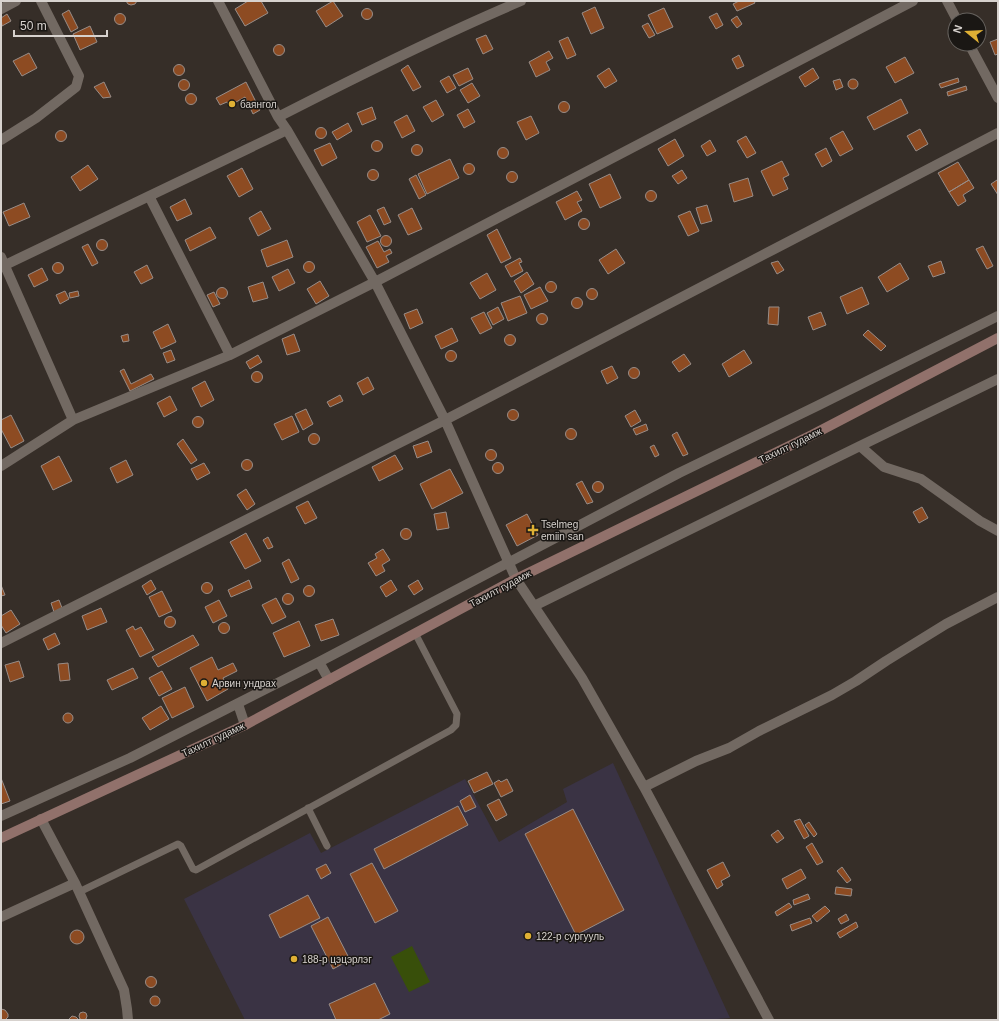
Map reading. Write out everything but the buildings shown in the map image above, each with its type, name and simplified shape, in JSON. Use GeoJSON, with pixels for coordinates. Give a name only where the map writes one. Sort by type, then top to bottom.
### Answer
{"type":"FeatureCollection","features":[{"type":"Feature","properties":{"kind":"main road","name":"Тахилт гудамж"},"geometry":{"type":"LineString","coordinates":[[1,838],[244,725],[516,579],[812,435],[998,338]]}},
{"type":"Feature","properties":{"kind":"street"},"geometry":{"type":"LineString","coordinates":[[1,9],[16,1]]}},
{"type":"Feature","properties":{"kind":"street"},"geometry":{"type":"LineString","coordinates":[[1,140],[36,118],[76,87],[79,76],[41,1]]}},
{"type":"Feature","properties":{"kind":"street"},"geometry":{"type":"LineString","coordinates":[[278,118],[354,79],[480,18],[521,1]]}},
{"type":"Feature","properties":{"kind":"street"},"geometry":{"type":"LineString","coordinates":[[1,466],[73,420],[230,355],[375,282],[913,1]]}},
{"type":"Feature","properties":{"kind":"street"},"geometry":{"type":"LineString","coordinates":[[947,1],[953,12]]}},
{"type":"Feature","properties":{"kind":"street"},"geometry":{"type":"LineString","coordinates":[[222,2],[278,118],[287,130],[375,282],[446,420],[516,579],[582,678],[644,787],[770,1020]]}},
{"type":"Feature","properties":{"kind":"street"},"geometry":{"type":"LineString","coordinates":[[973,52],[998,98]]}},
{"type":"Feature","properties":{"kind":"street"},"geometry":{"type":"LineString","coordinates":[[73,420],[2,263],[149,196],[287,130]]}},
{"type":"Feature","properties":{"kind":"street"},"geometry":{"type":"LineString","coordinates":[[1,643],[446,420],[998,133]]}},
{"type":"Feature","properties":{"kind":"street"},"geometry":{"type":"LineString","coordinates":[[149,196],[230,355]]}},
{"type":"Feature","properties":{"kind":"street"},"geometry":{"type":"LineString","coordinates":[[1,816],[130,758],[238,704],[679,473],[998,316]]}},
{"type":"Feature","properties":{"kind":"street"},"geometry":{"type":"LineString","coordinates":[[534,606],[998,379]]}},
{"type":"Feature","properties":{"kind":"street"},"geometry":{"type":"LineString","coordinates":[[860,446],[884,467],[921,479],[980,521],[998,531]]}},
{"type":"Feature","properties":{"kind":"street"},"geometry":{"type":"LineString","coordinates":[[644,787],[696,760],[729,748],[832,694],[856,681],[946,624],[998,597]]}},
{"type":"Feature","properties":{"kind":"street"},"geometry":{"type":"LineString","coordinates":[[319,662],[329,680]]}},
{"type":"Feature","properties":{"kind":"street"},"geometry":{"type":"LineString","coordinates":[[238,704],[244,725]]}},
{"type":"Feature","properties":{"kind":"street"},"geometry":{"type":"LineString","coordinates":[[41,819],[77,888],[124,990],[128,1020]]}},
{"type":"Feature","properties":{"kind":"street"},"geometry":{"type":"LineString","coordinates":[[1,917],[77,888]]}},
{"type":"Feature","properties":{"kind":"lane"},"geometry":{"type":"LineString","coordinates":[[77,888],[178,844],[181,846],[193,869],[196,870],[451,730],[456,725],[457,714],[415,633]]}},
{"type":"Feature","properties":{"kind":"lane"},"geometry":{"type":"LineString","coordinates":[[308,808],[327,846]]}},
{"type":"Feature","properties":{"kind":"shaded area","name":"122-р сургууль"},"geometry":{"type":"Polygon","coordinates":[[[613,763],[730,1018],[704,1020],[245,1020],[184,899],[310,833],[321,853],[465,779],[499,842],[567,802],[563,789],[613,763]]]}},
{"type":"Feature","properties":{"kind":"green space"},"geometry":{"type":"Polygon","coordinates":[[[412,946],[430,982],[409,992],[391,957],[412,946]]]}},
{"type":"Feature","properties":{"kind":"place","name":"баянгол"},"geometry":{"type":"Point","coordinates":[232,104]}},
{"type":"Feature","properties":{"kind":"place","name":"Tselmeg emiin san"},"geometry":{"type":"Point","coordinates":[533,530]}},
{"type":"Feature","properties":{"kind":"place","name":"Арвин ундрах"},"geometry":{"type":"Point","coordinates":[204,683]}},
{"type":"Feature","properties":{"kind":"place","name":"122-р сургууль"},"geometry":{"type":"Point","coordinates":[528,936]}},
{"type":"Feature","properties":{"kind":"place","name":"188-р цэцэрлэг"},"geometry":{"type":"Point","coordinates":[294,959]}}]}
